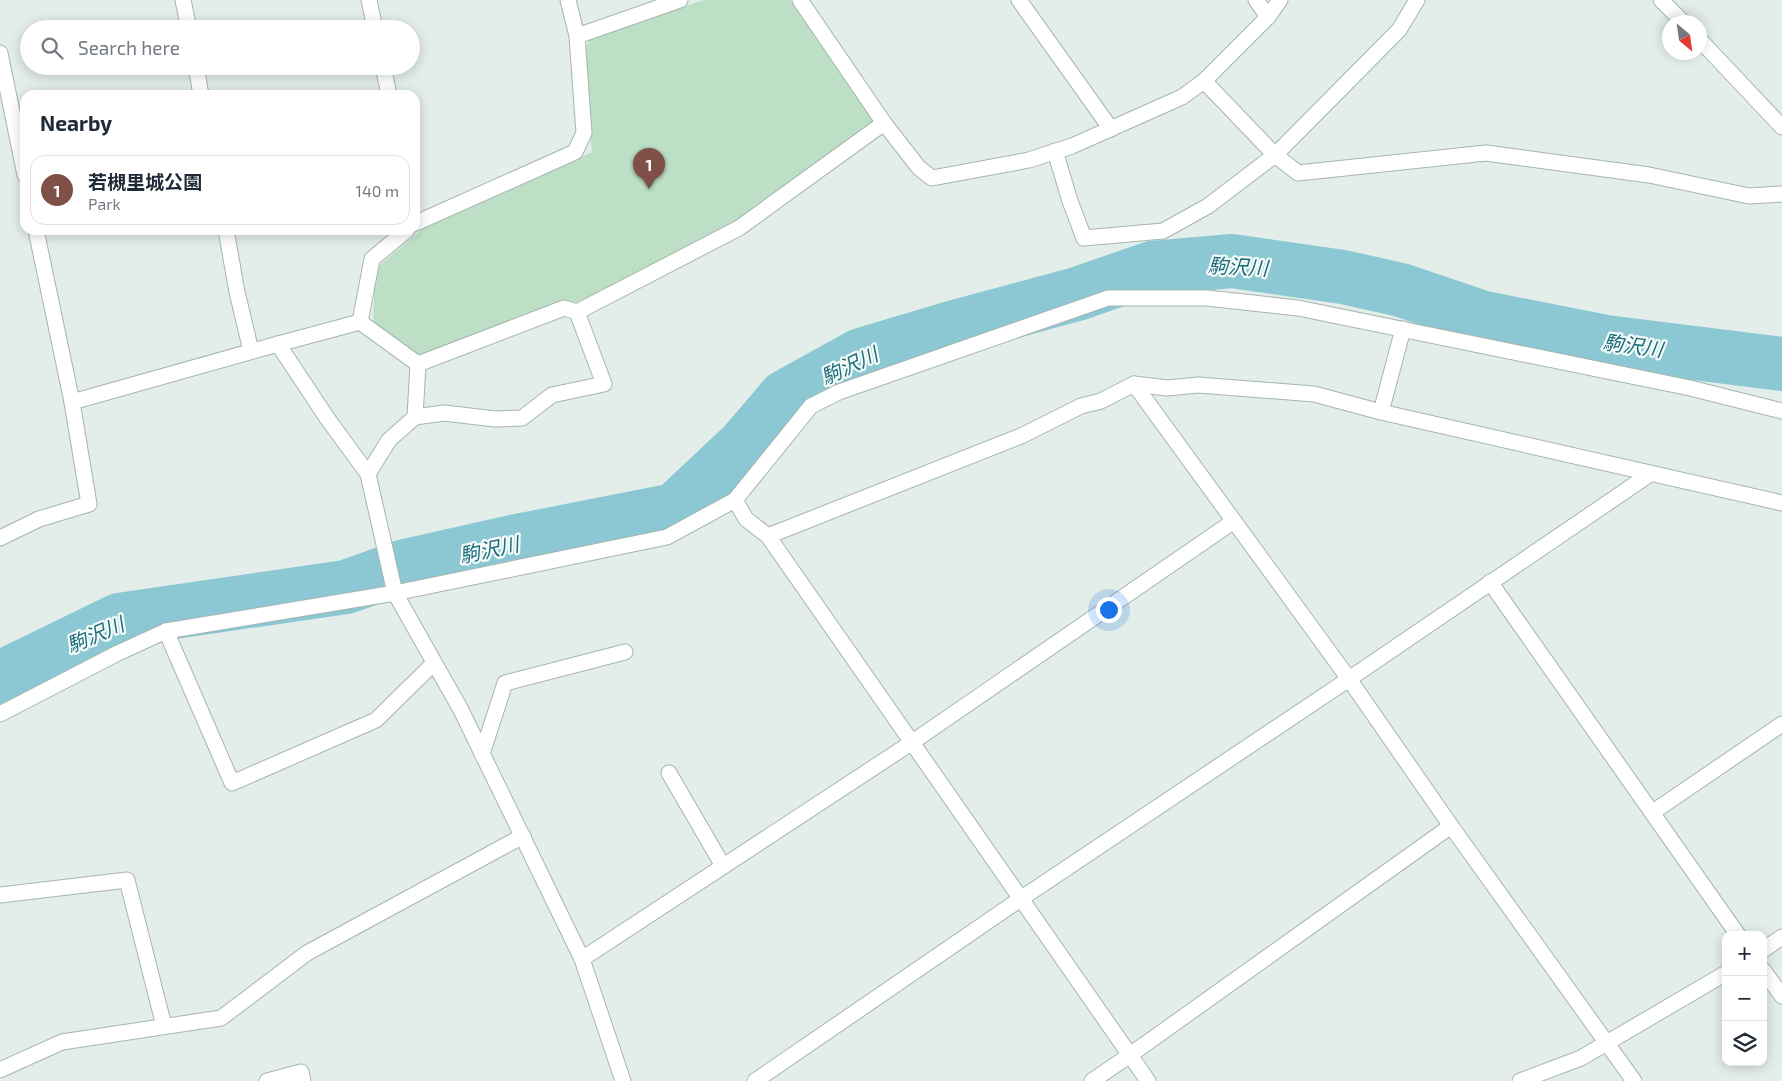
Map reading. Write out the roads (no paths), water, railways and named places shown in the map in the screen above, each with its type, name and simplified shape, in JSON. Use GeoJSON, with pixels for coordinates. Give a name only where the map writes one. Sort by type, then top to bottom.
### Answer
{"type":"FeatureCollection","features":[{"type":"Feature","properties":{"kind":"street"},"geometry":{"type":"LineString","coordinates":[[183,0],[187,20]]}},
{"type":"Feature","properties":{"kind":"street"},"geometry":{"type":"LineString","coordinates":[[369,0],[373,20]]}},
{"type":"Feature","properties":{"kind":"street"},"geometry":{"type":"LineString","coordinates":[[420,221],[575,152],[584,133],[577,36],[568,0]]}},
{"type":"Feature","properties":{"kind":"street"},"geometry":{"type":"LineString","coordinates":[[577,36],[680,0]]}},
{"type":"Feature","properties":{"kind":"street"},"geometry":{"type":"LineString","coordinates":[[800,0],[884,123],[919,168],[932,178],[1030,160],[1072,146],[1182,97],[1204,81],[1268,17],[1280,0]]}},
{"type":"Feature","properties":{"kind":"street"},"geometry":{"type":"LineString","coordinates":[[1019,0],[1111,128]]}},
{"type":"Feature","properties":{"kind":"street"},"geometry":{"type":"LineString","coordinates":[[1256,0],[1268,17]]}},
{"type":"Feature","properties":{"kind":"street"},"geometry":{"type":"LineString","coordinates":[[1055,151],[1070,201],[1084,238],[1163,231],[1208,206],[1275,156],[1399,30],[1417,0]]}},
{"type":"Feature","properties":{"kind":"street"},"geometry":{"type":"LineString","coordinates":[[1661,0],[1675,15]]}},
{"type":"Feature","properties":{"kind":"street"},"geometry":{"type":"LineString","coordinates":[[1707,47],[1782,127]]}},
{"type":"Feature","properties":{"kind":"street"},"geometry":{"type":"LineString","coordinates":[[0,52],[20,150]]}},
{"type":"Feature","properties":{"kind":"street"},"geometry":{"type":"LineString","coordinates":[[198,75],[200,90]]}},
{"type":"Feature","properties":{"kind":"street"},"geometry":{"type":"LineString","coordinates":[[385,75],[388,90]]}},
{"type":"Feature","properties":{"kind":"street"},"geometry":{"type":"LineString","coordinates":[[1204,81],[1275,156],[1298,173],[1486,153],[1648,175],[1749,196],[1782,194]]}},
{"type":"Feature","properties":{"kind":"street"},"geometry":{"type":"LineString","coordinates":[[418,364],[564,308],[577,312],[739,228],[884,123]]}},
{"type":"Feature","properties":{"kind":"street"},"geometry":{"type":"LineString","coordinates":[[0,538],[39,519],[89,504],[72,402],[37,235]]}},
{"type":"Feature","properties":{"kind":"street"},"geometry":{"type":"LineString","coordinates":[[227,235],[237,292],[251,351]]}},
{"type":"Feature","properties":{"kind":"street"},"geometry":{"type":"LineString","coordinates":[[360,322],[372,259],[400,235]]}},
{"type":"Feature","properties":{"kind":"street"},"geometry":{"type":"LineString","coordinates":[[0,714],[118,652],[166,631],[395,593],[667,537],[735,500],[811,406],[839,392],[1108,298],[1207,298],[1298,308],[1690,388],[1782,411]]}},
{"type":"Feature","properties":{"kind":"street"},"geometry":{"type":"LineString","coordinates":[[368,474],[389,440],[415,417],[444,413],[494,419],[522,418],[552,395],[604,384],[577,312]]}},
{"type":"Feature","properties":{"kind":"street"},"geometry":{"type":"LineString","coordinates":[[72,402],[360,322]]}},
{"type":"Feature","properties":{"kind":"street"},"geometry":{"type":"LineString","coordinates":[[360,322],[418,364]]}},
{"type":"Feature","properties":{"kind":"street"},"geometry":{"type":"LineString","coordinates":[[1381,412],[1403,329]]}},
{"type":"Feature","properties":{"kind":"street"},"geometry":{"type":"LineString","coordinates":[[278,344],[327,418],[368,474],[395,593],[461,710],[582,959],[623,1081]]}},
{"type":"Feature","properties":{"kind":"street"},"geometry":{"type":"LineString","coordinates":[[415,417],[418,364]]}},
{"type":"Feature","properties":{"kind":"street"},"geometry":{"type":"LineString","coordinates":[[1134,384],[1349,679],[1451,826],[1634,1081]]}},
{"type":"Feature","properties":{"kind":"street"},"geometry":{"type":"LineString","coordinates":[[768,536],[1021,436],[1081,406],[1101,401],[1134,384],[1167,388],[1198,385],[1314,394],[1381,412],[1782,503]]}},
{"type":"Feature","properties":{"kind":"street"},"geometry":{"type":"LineString","coordinates":[[755,1081],[1022,898],[1650,474]]}},
{"type":"Feature","properties":{"kind":"street"},"geometry":{"type":"LineString","coordinates":[[735,500],[746,519],[768,536],[1148,1081]]}},
{"type":"Feature","properties":{"kind":"street"},"geometry":{"type":"LineString","coordinates":[[582,959],[911,743],[1234,521]]}},
{"type":"Feature","properties":{"kind":"street"},"geometry":{"type":"LineString","coordinates":[[1490,582],[1735,931]]}},
{"type":"Feature","properties":{"kind":"street"},"geometry":{"type":"LineString","coordinates":[[166,631],[232,783],[376,720],[434,663]]}},
{"type":"Feature","properties":{"kind":"street"},"geometry":{"type":"LineString","coordinates":[[482,754],[505,683],[625,652]]}},
{"type":"Feature","properties":{"kind":"street"},"geometry":{"type":"LineString","coordinates":[[1653,812],[1782,724]]}},
{"type":"Feature","properties":{"kind":"street"},"geometry":{"type":"LineString","coordinates":[[669,773],[723,866]]}},
{"type":"Feature","properties":{"kind":"street"},"geometry":{"type":"LineString","coordinates":[[1092,1081],[1451,826]]}},
{"type":"Feature","properties":{"kind":"street"},"geometry":{"type":"LineString","coordinates":[[0,1070],[62,1042],[221,1018],[306,953],[523,836]]}},
{"type":"Feature","properties":{"kind":"street"},"geometry":{"type":"LineString","coordinates":[[0,895],[128,880],[164,1026]]}},
{"type":"Feature","properties":{"kind":"street"},"geometry":{"type":"LineString","coordinates":[[1767,947],[1782,938]]}},
{"type":"Feature","properties":{"kind":"street"},"geometry":{"type":"LineString","coordinates":[[1520,1081],[1581,1058],[1722,975]]}},
{"type":"Feature","properties":{"kind":"street"},"geometry":{"type":"LineString","coordinates":[[1767,975],[1782,996]]}},
{"type":"Feature","properties":{"kind":"street"},"geometry":{"type":"LineString","coordinates":[[267,1081],[301,1072],[303,1081]]}},
{"type":"Feature","properties":{"kind":"waterway","name":"駒沢川"},"geometry":{"type":"LineString","coordinates":[[0,678],[119,620],[346,587],[405,566],[512,542],[675,510],[744,445],[785,397],[861,355],[1077,294],[1152,268],[1232,261],[1343,277],[1401,290],[1484,318],[1606,342],[1782,364]]}},
{"type":"Feature","properties":{"kind":"place","name":"若槻里城公園"},"geometry":{"type":"Point","coordinates":[649,189]}}]}
